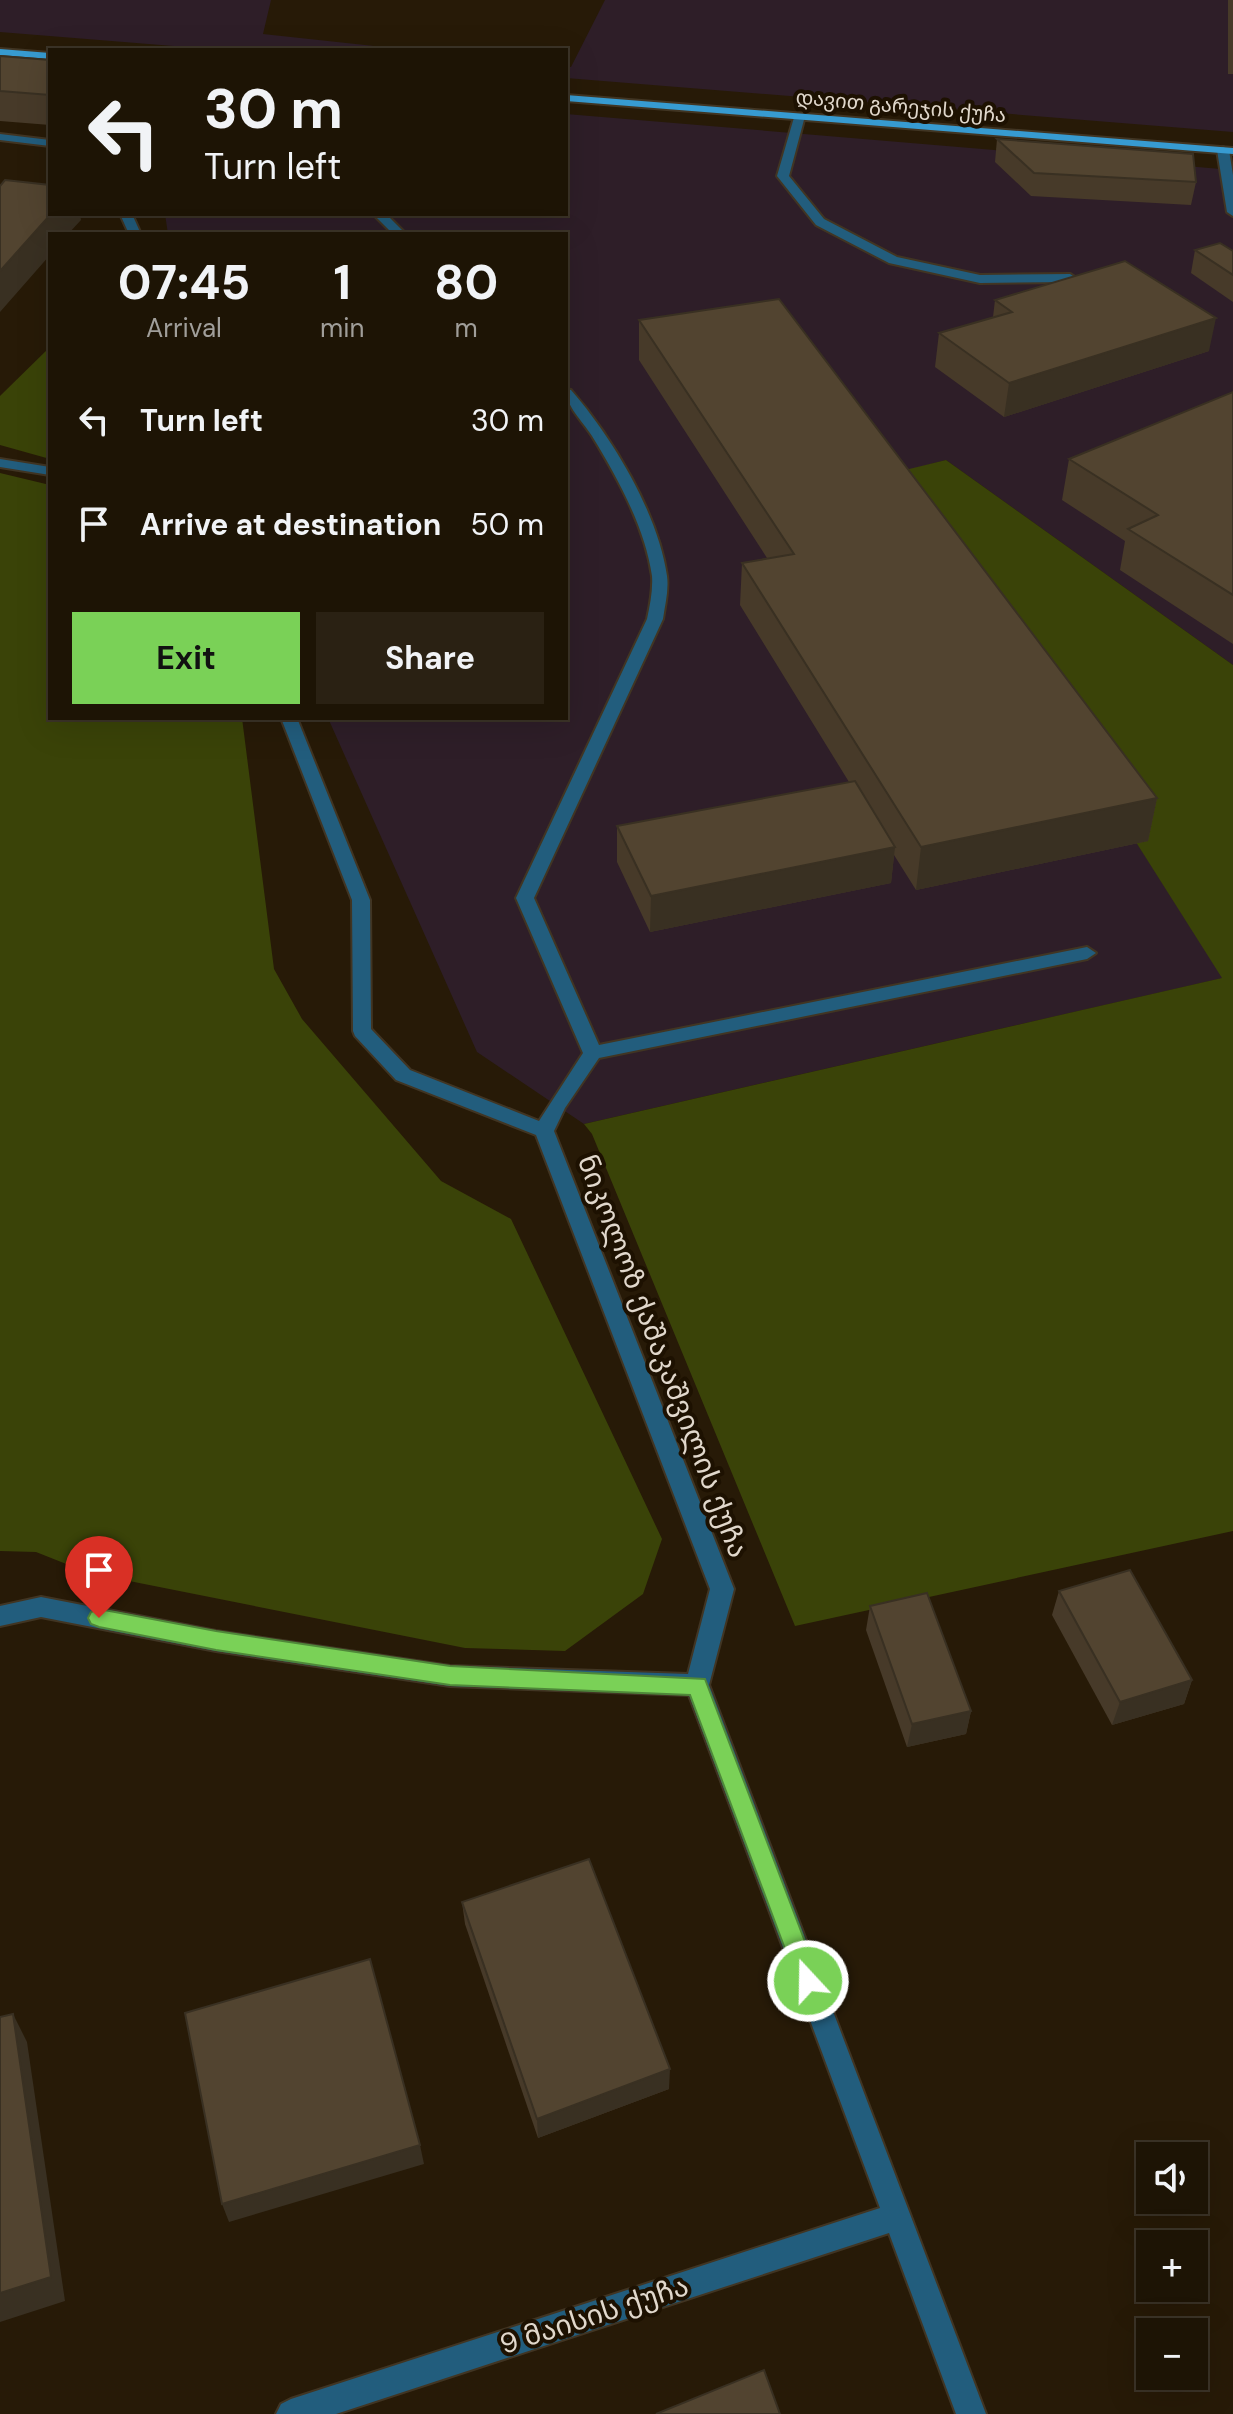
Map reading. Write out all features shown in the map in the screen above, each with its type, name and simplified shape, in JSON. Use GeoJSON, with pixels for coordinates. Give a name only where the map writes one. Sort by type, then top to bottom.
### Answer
{"type":"FeatureCollection","features":[{"type":"Feature","properties":{"kind":"main road"},"geometry":{"type":"LineString","coordinates":[[0,52],[48,56]]}},
{"type":"Feature","properties":{"kind":"main road","name":"დავით გარეჯის ქუჩა"},"geometry":{"type":"LineString","coordinates":[[568,98],[1228,151]]}},
{"type":"Feature","properties":{"kind":"street"},"geometry":{"type":"LineString","coordinates":[[799,116],[783,176],[820,222],[893,260],[980,279],[1070,278]]}},
{"type":"Feature","properties":{"kind":"street"},"geometry":{"type":"LineString","coordinates":[[0,137],[48,143]]}},
{"type":"Feature","properties":{"kind":"street"},"geometry":{"type":"LineString","coordinates":[[1228,151],[1233,212]]}},
{"type":"Feature","properties":{"kind":"street"},"geometry":{"type":"LineString","coordinates":[[381,216],[398,232]]}},
{"type":"Feature","properties":{"kind":"street"},"geometry":{"type":"LineString","coordinates":[[568,396],[621,474],[652,545],[660,578],[655,619],[525,898],[593,1053]]}},
{"type":"Feature","properties":{"kind":"street"},"geometry":{"type":"LineString","coordinates":[[0,463],[48,471]]}},
{"type":"Feature","properties":{"kind":"street"},"geometry":{"type":"LineString","coordinates":[[290,720],[361,900],[362,1031],[403,1075],[544,1131],[593,1053],[1087,953]]}},
{"type":"Feature","properties":{"kind":"street","name":"ნიკოლოზ ქაშაკაშვილის ქუჩა"},"geometry":{"type":"LineString","coordinates":[[544,1131],[722,1589],[697,1685]]}},
{"type":"Feature","properties":{"kind":"street"},"geometry":{"type":"LineString","coordinates":[[0,1616],[41,1607],[216,1641],[450,1676],[697,1685],[971,2414]]}},
{"type":"Feature","properties":{"kind":"street","name":"9 მაისის ქუჩა"},"geometry":{"type":"LineString","coordinates":[[291,2414],[896,2217]]}},
{"type":"Feature","properties":{"kind":"shaded area"},"geometry":{"type":"Polygon","coordinates":[[[0,0],[271,0],[263,34],[392,48],[198,48],[0,32],[0,0]]]}},
{"type":"Feature","properties":{"kind":"shaded area"},"geometry":{"type":"Polygon","coordinates":[[[605,0],[1233,0],[1233,132],[568,78],[568,67],[571,67],[605,0]]]}},
{"type":"Feature","properties":{"kind":"shaded area"},"geometry":{"type":"Polygon","coordinates":[[[568,114],[1233,170],[1233,665],[946,460],[901,472],[1223,978],[584,1124],[477,1052],[329,720],[568,720],[568,232],[168,232],[165,216],[568,216],[568,114]]]}},
{"type":"Feature","properties":{"kind":"green space"},"geometry":{"type":"Polygon","coordinates":[[[48,349],[48,458],[0,445],[0,396],[48,349]]]}},
{"type":"Feature","properties":{"kind":"green space"},"geometry":{"type":"Polygon","coordinates":[[[946,460],[1233,665],[1233,1531],[795,1626],[592,1134],[584,1124],[1222,978],[901,471],[946,460]]]}},
{"type":"Feature","properties":{"kind":"green space"},"geometry":{"type":"Polygon","coordinates":[[[0,473],[48,485],[48,720],[242,720],[274,969],[302,1019],[441,1181],[511,1219],[662,1539],[643,1594],[565,1651],[465,1648],[89,1573],[36,1552],[0,1551],[0,473]]]}},
{"type":"Feature","properties":{"kind":"building"},"geometry":{"type":"Polygon","coordinates":[[[0,56],[48,60],[48,95],[0,91],[0,56]]]}},
{"type":"Feature","properties":{"kind":"building"},"geometry":{"type":"Polygon","coordinates":[[[997,139],[1193,154],[1196,182],[1034,173],[997,139]]]}},
{"type":"Feature","properties":{"kind":"building"},"geometry":{"type":"Polygon","coordinates":[[[5,180],[48,185],[49,216],[0,271],[0,186],[5,180]]]}},
{"type":"Feature","properties":{"kind":"building"},"geometry":{"type":"Polygon","coordinates":[[[1220,243],[1233,251],[1233,275],[1195,250],[1220,243]]]}},
{"type":"Feature","properties":{"kind":"building"},"geometry":{"type":"Polygon","coordinates":[[[1125,261],[1216,318],[1009,383],[939,333],[1012,312],[995,300],[1125,261]]]}},
{"type":"Feature","properties":{"kind":"building"},"geometry":{"type":"Polygon","coordinates":[[[779,299],[1157,798],[921,847],[742,563],[794,554],[639,320],[779,299]]]}},
{"type":"Feature","properties":{"kind":"building"},"geometry":{"type":"Polygon","coordinates":[[[1233,392],[1233,595],[1128,529],[1158,515],[1069,459],[1233,392]]]}},
{"type":"Feature","properties":{"kind":"building"},"geometry":{"type":"Polygon","coordinates":[[[855,781],[895,847],[651,896],[617,826],[855,781]]]}},
{"type":"Feature","properties":{"kind":"building"},"geometry":{"type":"Polygon","coordinates":[[[1130,1570],[1192,1680],[1120,1702],[1059,1591],[1130,1570]]]}},
{"type":"Feature","properties":{"kind":"building"},"geometry":{"type":"Polygon","coordinates":[[[927,1593],[971,1711],[912,1724],[870,1606],[927,1593]]]}},
{"type":"Feature","properties":{"kind":"building"},"geometry":{"type":"Polygon","coordinates":[[[589,1859],[670,2069],[537,2119],[462,1902],[589,1859]]]}},
{"type":"Feature","properties":{"kind":"building"},"geometry":{"type":"Polygon","coordinates":[[[370,1959],[420,2145],[222,2204],[185,2013],[370,1959]]]}},
{"type":"Feature","properties":{"kind":"building"},"geometry":{"type":"Polygon","coordinates":[[[13,2014],[51,2277],[0,2293],[0,2017],[13,2014]]]}},
{"type":"Feature","properties":{"kind":"building"},"geometry":{"type":"Polygon","coordinates":[[[764,2370],[780,2414],[656,2414],[764,2370]]]}},
{"type":"Feature","properties":{"kind":"route"},"geometry":{"type":"LineString","coordinates":[[99,1618],[216,1641],[450,1676],[697,1685],[808,1981]]}}]}
